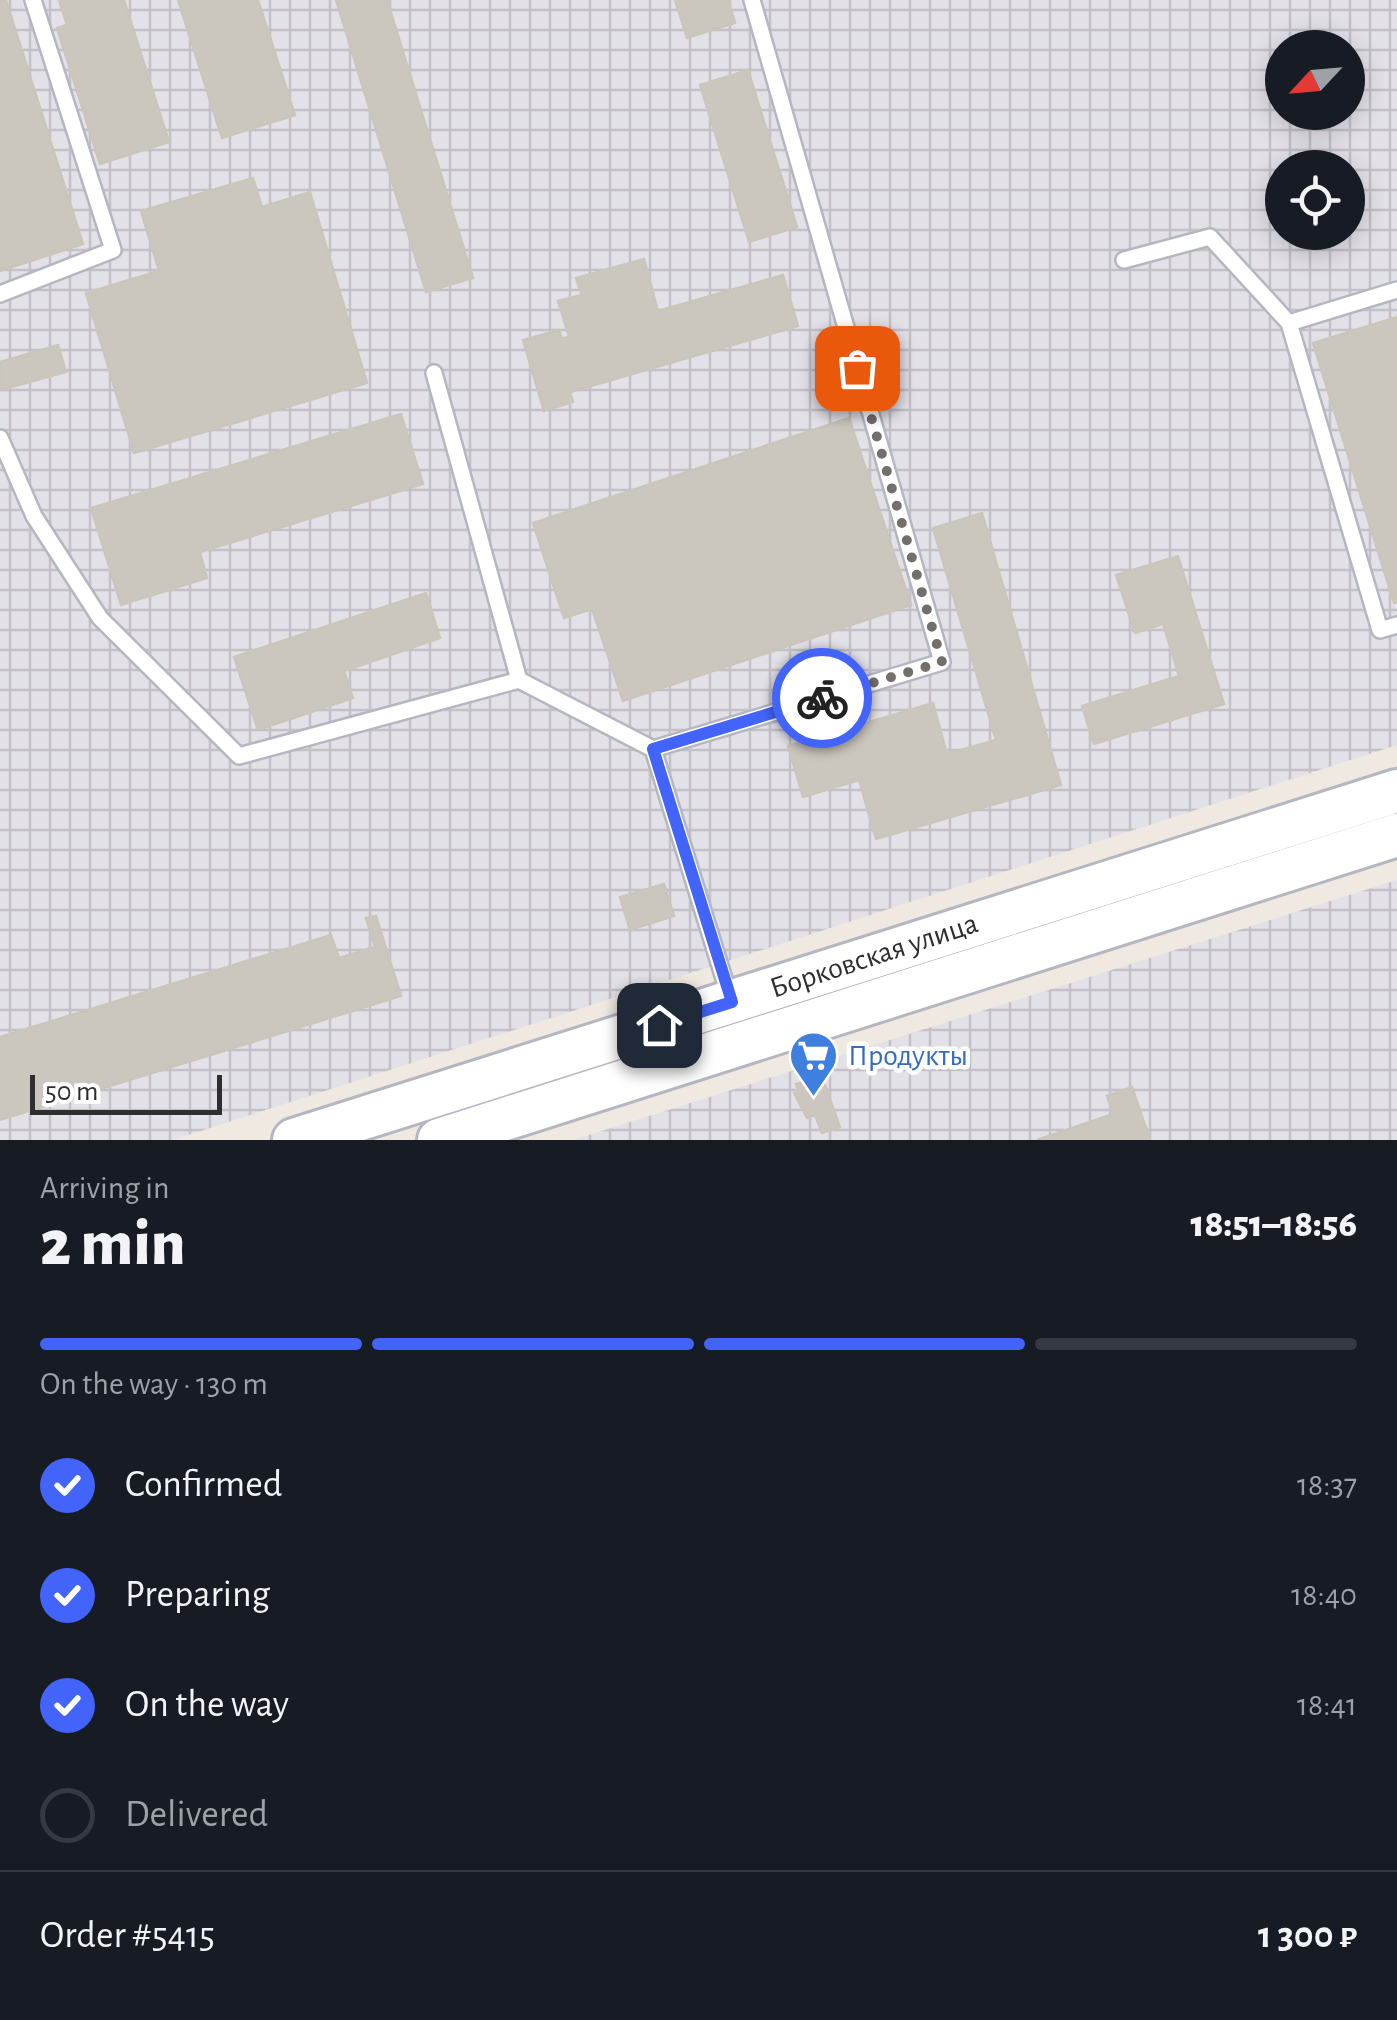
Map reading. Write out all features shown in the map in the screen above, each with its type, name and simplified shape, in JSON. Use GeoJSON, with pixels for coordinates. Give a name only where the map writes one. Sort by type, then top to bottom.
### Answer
{"type":"FeatureCollection","features":[{"type":"Feature","properties":{"kind":"main road","name":"Борковская улица"},"geometry":{"type":"LineString","coordinates":[[294,1140],[1397,791]]}},
{"type":"Feature","properties":{"kind":"main road","name":"Борковская улица"},"geometry":{"type":"LineString","coordinates":[[438,1140],[1397,835]]}},
{"type":"Feature","properties":{"kind":"lane"},"geometry":{"type":"LineString","coordinates":[[0,294],[113,250],[33,0]]}},
{"type":"Feature","properties":{"kind":"lane"},"geometry":{"type":"LineString","coordinates":[[0,438],[34,516],[100,618],[239,756],[519,680],[653,749],[942,662],[752,0]]}},
{"type":"Feature","properties":{"kind":"lane"},"geometry":{"type":"LineString","coordinates":[[1124,260],[1210,237],[1289,322],[1380,630],[1397,625]]}},
{"type":"Feature","properties":{"kind":"lane"},"geometry":{"type":"LineString","coordinates":[[1289,322],[1397,290]]}},
{"type":"Feature","properties":{"kind":"lane"},"geometry":{"type":"LineString","coordinates":[[434,373],[519,680]]}},
{"type":"Feature","properties":{"kind":"lane"},"geometry":{"type":"LineString","coordinates":[[653,749],[732,1002]]}},
{"type":"Feature","properties":{"kind":"shaded area"},"geometry":{"type":"Polygon","coordinates":[[[0,0],[1397,0],[1397,745],[173,1140],[0,1140],[0,0]]]}},
{"type":"Feature","properties":{"kind":"shaded area"},"geometry":{"type":"Polygon","coordinates":[[[1397,880],[1397,1140],[573,1140],[1397,880]]]}},
{"type":"Feature","properties":{"kind":"building"},"geometry":{"type":"Polygon","coordinates":[[[0,0],[6,0],[83,244],[0,271],[0,0]]]}},
{"type":"Feature","properties":{"kind":"building"},"geometry":{"type":"Polygon","coordinates":[[[59,0],[124,0],[169,142],[100,164],[57,28],[67,25],[59,0]]]}},
{"type":"Feature","properties":{"kind":"building"},"geometry":{"type":"Polygon","coordinates":[[[178,0],[258,0],[295,115],[222,138],[178,0]]]}},
{"type":"Feature","properties":{"kind":"building"},"geometry":{"type":"Polygon","coordinates":[[[336,0],[387,0],[473,278],[426,292],[336,0]]]}},
{"type":"Feature","properties":{"kind":"building"},"geometry":{"type":"Polygon","coordinates":[[[675,0],[728,0],[735,23],[687,38],[675,0]]]}},
{"type":"Feature","properties":{"kind":"building"},"geometry":{"type":"Polygon","coordinates":[[[748,70],[797,227],[749,242],[700,85],[748,70]]]}},
{"type":"Feature","properties":{"kind":"building"},"geometry":{"type":"Polygon","coordinates":[[[253,178],[262,207],[310,192],[367,383],[134,453],[86,293],[159,271],[141,211],[253,178]]]}},
{"type":"Feature","properties":{"kind":"building"},"geometry":{"type":"Polygon","coordinates":[[[644,259],[658,311],[783,275],[798,326],[570,392],[573,402],[544,411],[523,340],[559,330],[562,339],[569,337],[558,301],[582,295],[576,278],[644,259]]]}},
{"type":"Feature","properties":{"kind":"building"},"geometry":{"type":"Polygon","coordinates":[[[1397,317],[1397,602],[1394,603],[1313,343],[1397,317]]]}},
{"type":"Feature","properties":{"kind":"building"},"geometry":{"type":"Polygon","coordinates":[[[58,345],[66,372],[1,390],[0,362],[58,345]]]}},
{"type":"Feature","properties":{"kind":"building"},"geometry":{"type":"Polygon","coordinates":[[[401,414],[423,484],[200,552],[207,578],[121,605],[91,508],[401,414]]]}},
{"type":"Feature","properties":{"kind":"building"},"geometry":{"type":"Polygon","coordinates":[[[849,418],[911,605],[623,701],[592,609],[564,618],[533,523],[849,418]]]}},
{"type":"Feature","properties":{"kind":"building"},"geometry":{"type":"Polygon","coordinates":[[[982,513],[1061,785],[876,839],[859,780],[803,797],[788,746],[933,703],[947,754],[996,740],[933,528],[982,513]]]}},
{"type":"Feature","properties":{"kind":"building"},"geometry":{"type":"Polygon","coordinates":[[[1178,556],[1224,704],[1094,744],[1082,706],[1179,676],[1163,624],[1135,633],[1116,575],[1178,556]]]}},
{"type":"Feature","properties":{"kind":"building"},"geometry":{"type":"Polygon","coordinates":[[[426,593],[440,638],[344,671],[353,698],[258,730],[234,657],[426,593]]]}},
{"type":"Feature","properties":{"kind":"building"},"geometry":{"type":"Polygon","coordinates":[[[664,884],[674,916],[630,930],[620,897],[664,884]]]}},
{"type":"Feature","properties":{"kind":"building"},"geometry":{"type":"Polygon","coordinates":[[[376,916],[401,996],[0,1120],[0,1037],[331,935],[339,958],[375,947],[366,918],[376,916]]]}},
{"type":"Feature","properties":{"kind":"building","name":"Продукты"},"geometry":{"type":"Polygon","coordinates":[[[819,1069],[840,1127],[822,1133],[815,1115],[807,1118],[794,1093],[799,1092],[796,1084],[806,1081],[804,1075],[819,1069]]]}},
{"type":"Feature","properties":{"kind":"building"},"geometry":{"type":"Polygon","coordinates":[[[1132,1087],[1150,1140],[1037,1140],[1113,1114],[1107,1096],[1132,1087]]]}},
{"type":"Feature","properties":{"kind":"way so far"},"geometry":{"type":"LineString","coordinates":[[822,698],[942,662],[857,368]]}},
{"type":"Feature","properties":{"kind":"place","name":"Продукты"},"geometry":{"type":"Point","coordinates":[813,1098]}},
{"type":"Feature","properties":{"kind":"route"},"geometry":{"type":"LineString","coordinates":[[659,1025],[732,1002],[653,749],[822,698]]}}]}
